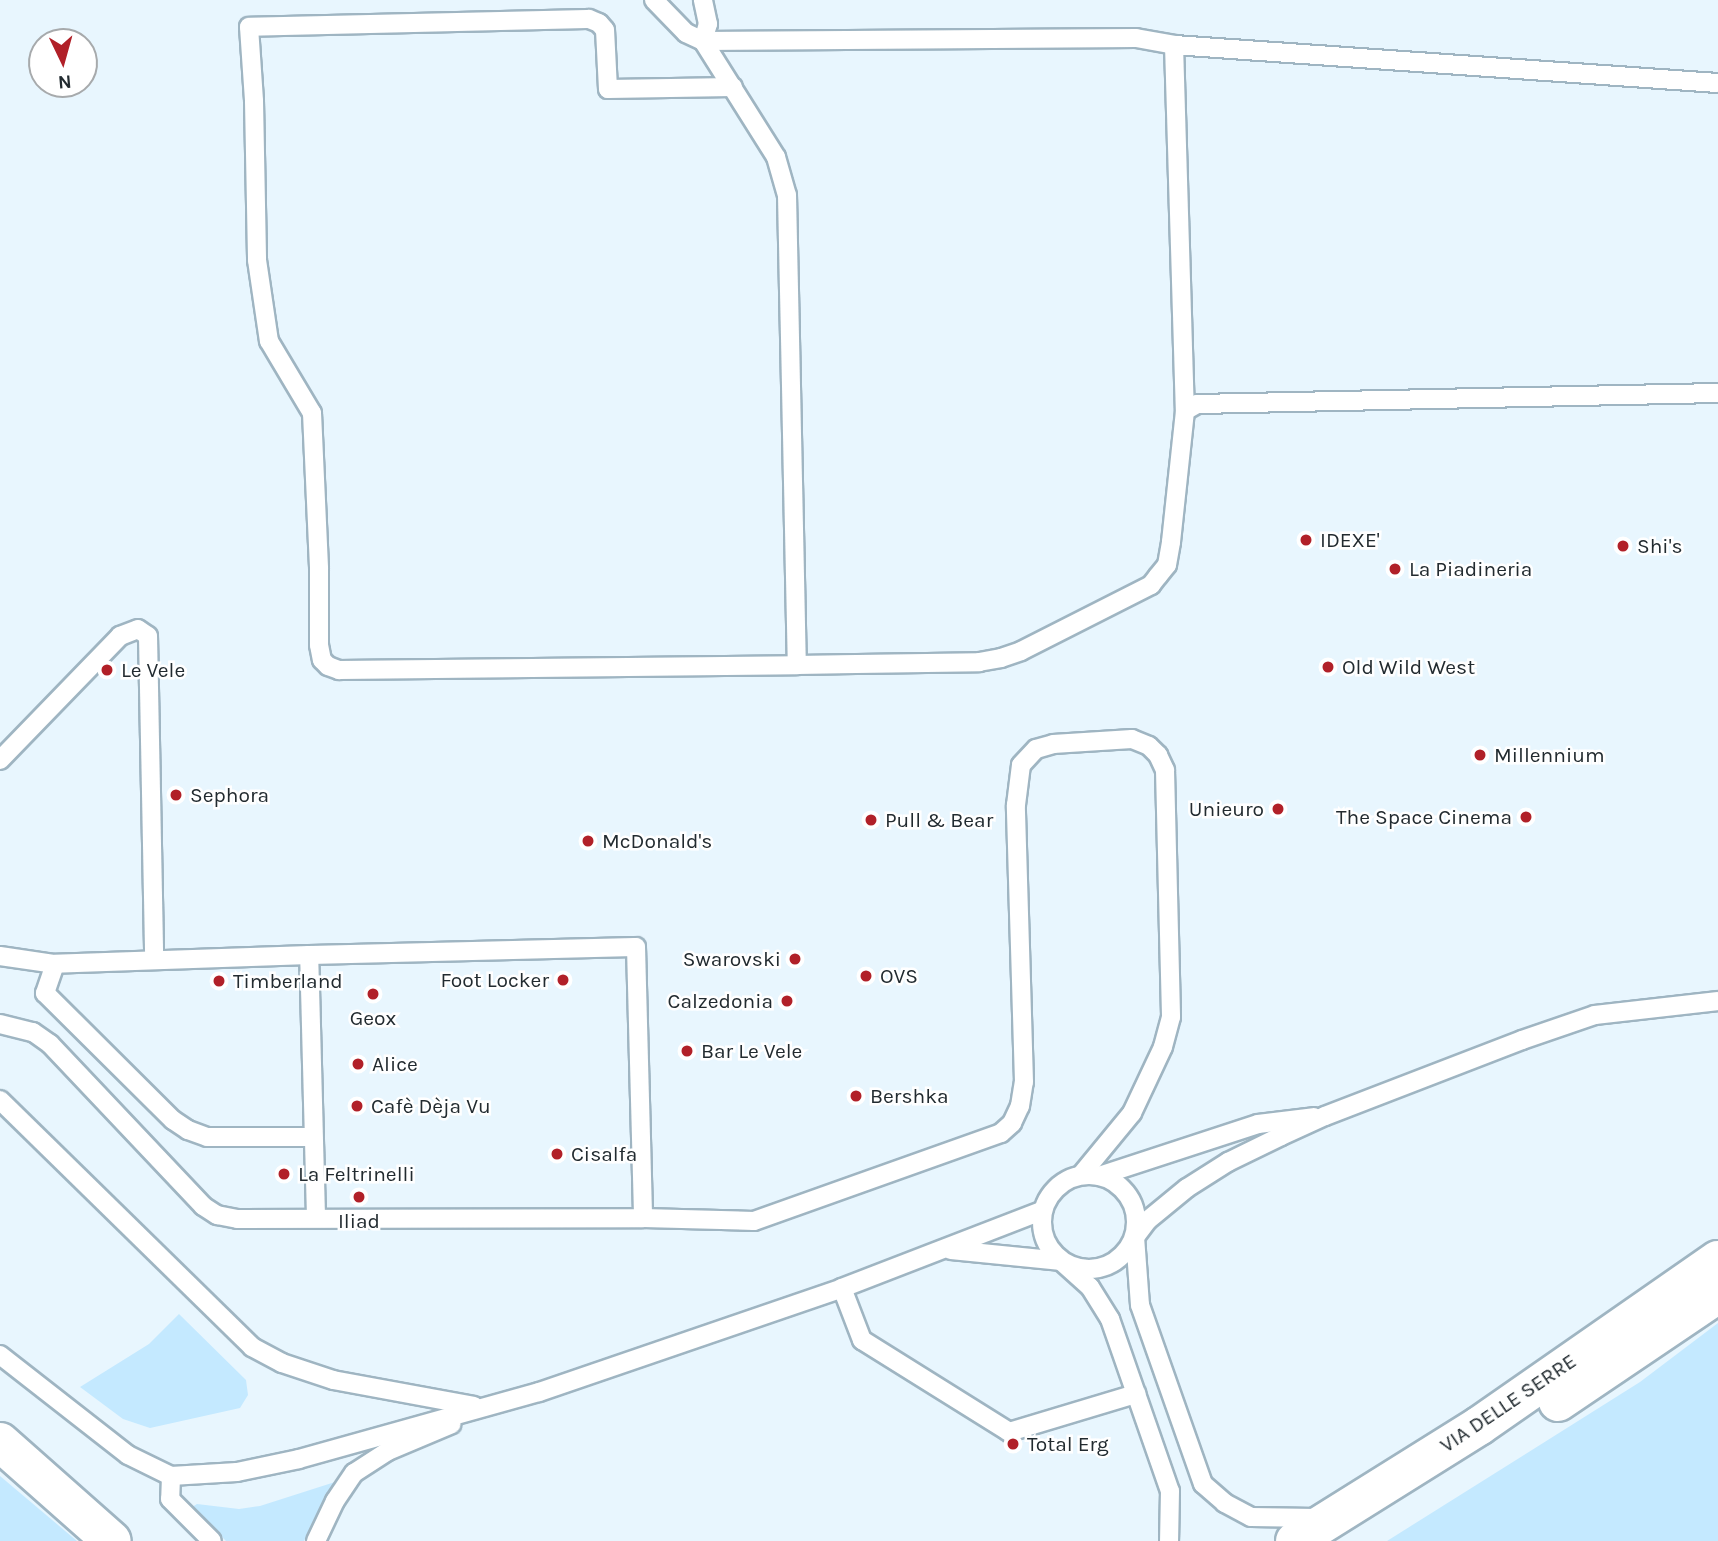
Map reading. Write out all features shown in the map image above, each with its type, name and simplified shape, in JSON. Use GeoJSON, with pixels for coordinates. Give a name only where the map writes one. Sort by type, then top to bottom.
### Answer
{"type":"FeatureCollection","features":[{"type":"Feature","properties":{"kind":"street","name":"VIA DELLE SERRE"},"geometry":{"type":"LineString","coordinates":[[1334,1530],[1718,1260]]}},
{"type":"Feature","properties":{"kind":"street","name":"VIA DELLE SERRE"},"geometry":{"type":"LineString","coordinates":[[1295,1541],[1334,1530],[1503,1439],[1718,1294]]}},
{"type":"Feature","properties":{"kind":"street"},"geometry":{"type":"LineString","coordinates":[[0,1442],[112,1541]]}},
{"type":"Feature","properties":{"kind":"lane"},"geometry":{"type":"LineString","coordinates":[[654,0],[686,33],[703,41],[1136,38],[1174,45],[1718,83]]}},
{"type":"Feature","properties":{"kind":"lane"},"geometry":{"type":"LineString","coordinates":[[703,0],[708,24],[703,41],[776,157],[787,195],[797,665]]}},
{"type":"Feature","properties":{"kind":"lane"},"geometry":{"type":"LineString","coordinates":[[733,87],[608,89],[605,30],[589,19],[249,27],[254,101],[257,260],[269,341],[312,413],[319,569],[319,645],[322,660],[339,670],[979,662],[1021,651],[1151,585],[1167,565],[1185,411],[1174,45]]}},
{"type":"Feature","properties":{"kind":"lane"},"geometry":{"type":"LineString","coordinates":[[1185,411],[1197,404],[1718,393]]}},
{"type":"Feature","properties":{"kind":"lane"},"geometry":{"type":"LineString","coordinates":[[0,760],[120,636],[138,629],[148,636],[155,960]]}},
{"type":"Feature","properties":{"kind":"lane"},"geometry":{"type":"LineString","coordinates":[[2,1024],[33,1032],[50,1044],[203,1206],[217,1215],[238,1219],[643,1218],[754,1221],[1001,1133],[1012,1123],[1020,1106],[1024,1082],[1016,805],[1021,765],[1036,749],[1053,744],[1132,739],[1149,746],[1158,755],[1165,770],[1171,1017],[1155,1067],[1132,1113],[1081,1175],[1056,1187],[1042,1211],[1044,1239],[1061,1261],[1090,1287],[1110,1319],[1170,1491],[1169,1541]]}},
{"type":"Feature","properties":{"kind":"lane"},"geometry":{"type":"LineString","coordinates":[[0,956],[55,964],[636,947],[643,1218]]}},
{"type":"Feature","properties":{"kind":"lane"},"geometry":{"type":"LineString","coordinates":[[309,955],[316,1217]]}},
{"type":"Feature","properties":{"kind":"lane"},"geometry":{"type":"LineString","coordinates":[[55,964],[45,993],[173,1120],[188,1130],[207,1137],[313,1137]]}},
{"type":"Feature","properties":{"kind":"lane"},"geometry":{"type":"LineString","coordinates":[[947,1250],[1061,1261],[1075,1268],[1104,1267],[1128,1250],[1148,1220],[1187,1188],[1228,1162],[1325,1116],[1595,1014],[1718,1001]]}},
{"type":"Feature","properties":{"kind":"lane"},"geometry":{"type":"LineString","coordinates":[[0,1100],[252,1347],[282,1363],[333,1380],[478,1407]]}},
{"type":"Feature","properties":{"kind":"lane"},"geometry":{"type":"LineString","coordinates":[[1099,1176],[1258,1124],[1325,1116]]}},
{"type":"Feature","properties":{"kind":"lane"},"geometry":{"type":"LineString","coordinates":[[1081,1175],[1099,1176],[1119,1185],[1128,1195],[1137,1222],[1135,1237],[1140,1305],[1203,1484],[1225,1503],[1251,1517],[1334,1530]]}},
{"type":"Feature","properties":{"kind":"lane"},"geometry":{"type":"LineString","coordinates":[[0,1355],[128,1455],[171,1476],[237,1472],[287,1461],[539,1392],[842,1289],[1042,1211]]}},
{"type":"Feature","properties":{"kind":"lane"},"geometry":{"type":"LineString","coordinates":[[842,1289],[862,1340],[1009,1432],[1136,1394]]}},
{"type":"Feature","properties":{"kind":"lane"},"geometry":{"type":"LineString","coordinates":[[316,1541],[335,1501],[354,1473],[388,1451],[463,1420],[478,1407]]}},
{"type":"Feature","properties":{"kind":"lane"},"geometry":{"type":"LineString","coordinates":[[171,1476],[170,1499],[212,1541]]}},
{"type":"Feature","properties":{"kind":"shaded area"},"geometry":{"type":"Polygon","coordinates":[[[179,1314],[246,1380],[248,1395],[240,1408],[150,1428],[123,1419],[80,1387],[149,1344],[179,1314]]]}},
{"type":"Feature","properties":{"kind":"shaded area"},"geometry":{"type":"Polygon","coordinates":[[[1718,1323],[1718,1541],[1387,1541],[1640,1382],[1718,1323]]]}},
{"type":"Feature","properties":{"kind":"shaded area"},"geometry":{"type":"Polygon","coordinates":[[[0,1476],[77,1541],[0,1541],[0,1476]]]}},
{"type":"Feature","properties":{"kind":"shaded area"},"geometry":{"type":"Polygon","coordinates":[[[335,1482],[304,1541],[226,1541],[192,1507],[197,1504],[239,1509],[260,1506],[335,1482]]]}},
{"type":"Feature","properties":{"kind":"place","name":"IDEXE'"},"geometry":{"type":"Point","coordinates":[1306,540]}},
{"type":"Feature","properties":{"kind":"place","name":"Shi's"},"geometry":{"type":"Point","coordinates":[1623,546]}},
{"type":"Feature","properties":{"kind":"place","name":"La Piadineria"},"geometry":{"type":"Point","coordinates":[1395,569]}},
{"type":"Feature","properties":{"kind":"place","name":"Old Wild West"},"geometry":{"type":"Point","coordinates":[1328,667]}},
{"type":"Feature","properties":{"kind":"place","name":"Le Vele"},"geometry":{"type":"Point","coordinates":[107,670]}},
{"type":"Feature","properties":{"kind":"place","name":"Millennium"},"geometry":{"type":"Point","coordinates":[1480,755]}},
{"type":"Feature","properties":{"kind":"place","name":"Sephora"},"geometry":{"type":"Point","coordinates":[176,795]}},
{"type":"Feature","properties":{"kind":"place","name":"Unieuro"},"geometry":{"type":"Point","coordinates":[1278,809]}},
{"type":"Feature","properties":{"kind":"place","name":"The Space Cinema"},"geometry":{"type":"Point","coordinates":[1526,817]}},
{"type":"Feature","properties":{"kind":"place","name":"Pull & Bear"},"geometry":{"type":"Point","coordinates":[871,820]}},
{"type":"Feature","properties":{"kind":"place","name":"McDonald's"},"geometry":{"type":"Point","coordinates":[588,841]}},
{"type":"Feature","properties":{"kind":"place","name":"Swarovski"},"geometry":{"type":"Point","coordinates":[795,959]}},
{"type":"Feature","properties":{"kind":"place","name":"OVS"},"geometry":{"type":"Point","coordinates":[866,976]}},
{"type":"Feature","properties":{"kind":"place","name":"Foot Locker"},"geometry":{"type":"Point","coordinates":[563,980]}},
{"type":"Feature","properties":{"kind":"place","name":"Timberland"},"geometry":{"type":"Point","coordinates":[219,981]}},
{"type":"Feature","properties":{"kind":"place","name":"Geox"},"geometry":{"type":"Point","coordinates":[373,994]}},
{"type":"Feature","properties":{"kind":"place","name":"Calzedonia"},"geometry":{"type":"Point","coordinates":[787,1001]}},
{"type":"Feature","properties":{"kind":"place","name":"Bar Le Vele"},"geometry":{"type":"Point","coordinates":[687,1051]}},
{"type":"Feature","properties":{"kind":"place","name":"Alice"},"geometry":{"type":"Point","coordinates":[358,1064]}},
{"type":"Feature","properties":{"kind":"place","name":"Bershka"},"geometry":{"type":"Point","coordinates":[856,1096]}},
{"type":"Feature","properties":{"kind":"place","name":"Cafè Dèja Vu"},"geometry":{"type":"Point","coordinates":[357,1106]}},
{"type":"Feature","properties":{"kind":"place","name":"Cisalfa"},"geometry":{"type":"Point","coordinates":[557,1154]}},
{"type":"Feature","properties":{"kind":"place","name":"La Feltrinelli"},"geometry":{"type":"Point","coordinates":[284,1174]}},
{"type":"Feature","properties":{"kind":"place","name":"Iliad"},"geometry":{"type":"Point","coordinates":[359,1197]}},
{"type":"Feature","properties":{"kind":"place","name":"Total Erg"},"geometry":{"type":"Point","coordinates":[1013,1444]}}]}
